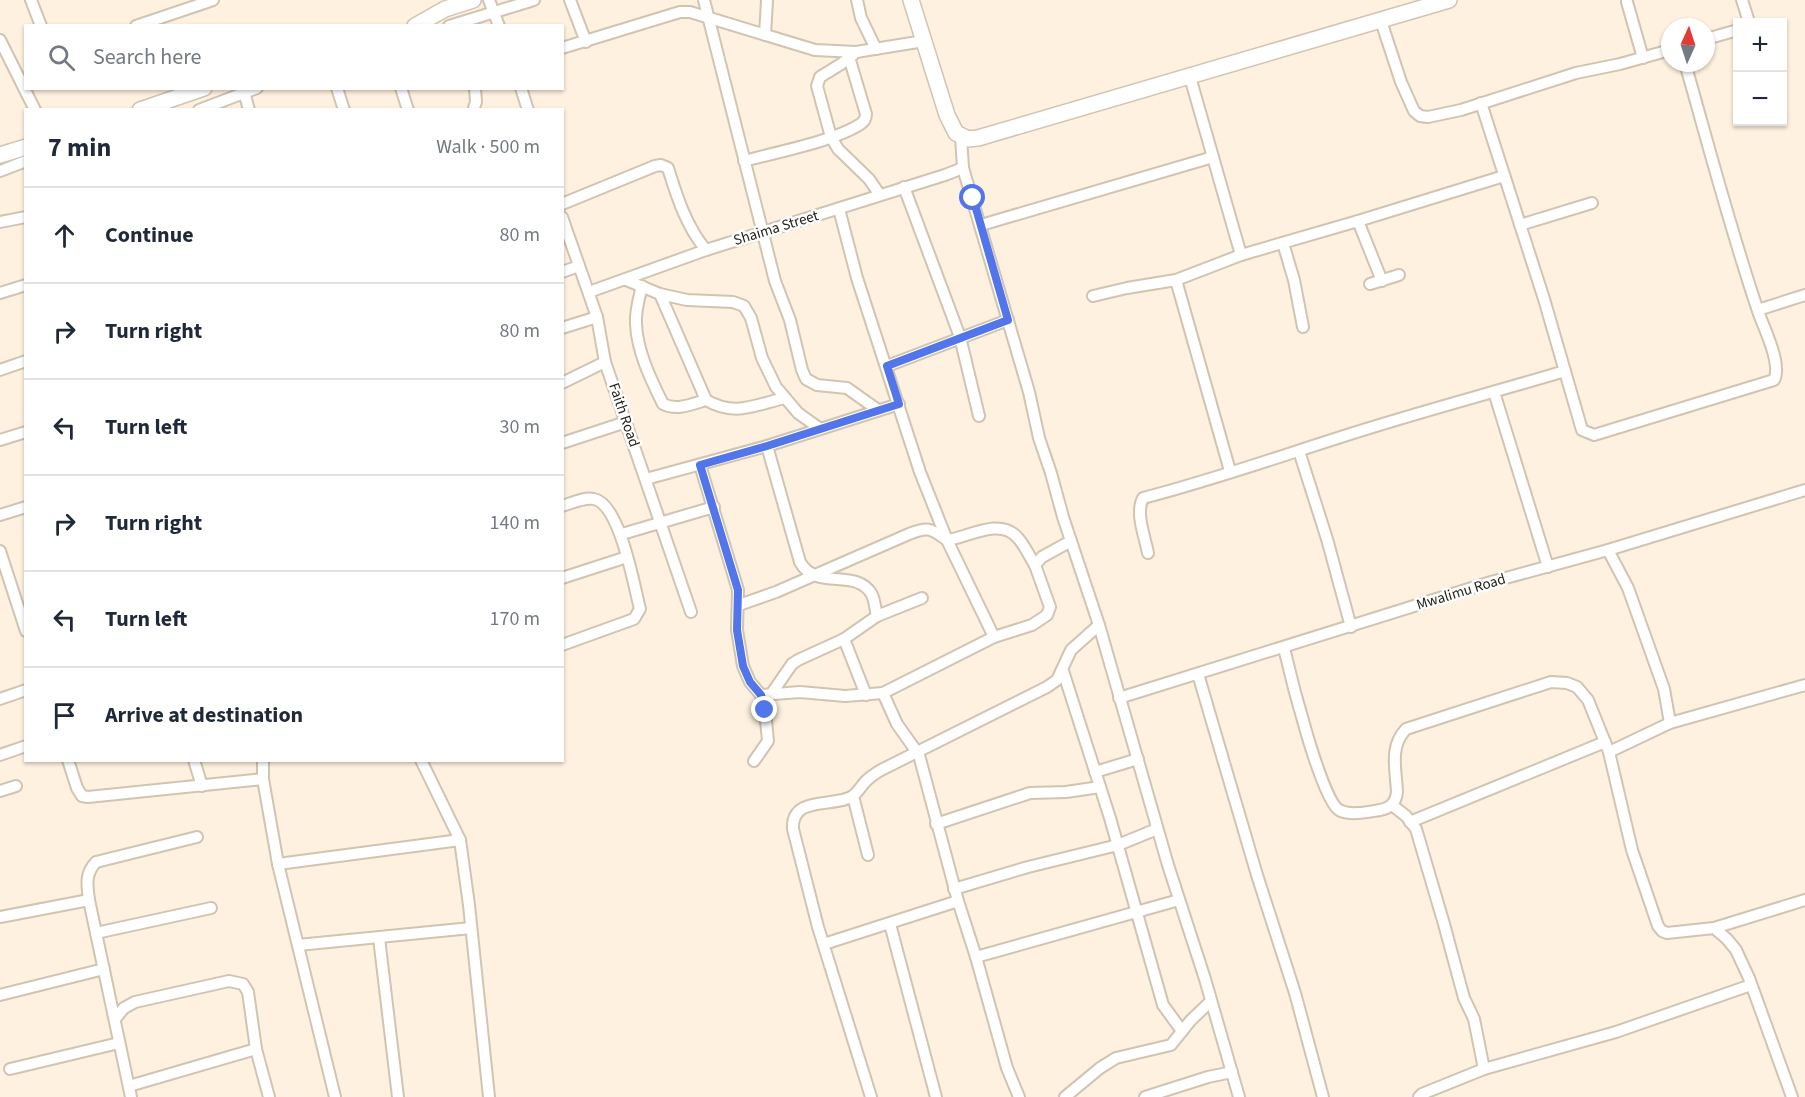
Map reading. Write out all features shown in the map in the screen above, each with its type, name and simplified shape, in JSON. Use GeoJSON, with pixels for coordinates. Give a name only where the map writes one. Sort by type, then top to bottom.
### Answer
{"type":"FeatureCollection","features":[{"type":"Feature","properties":{"kind":"street"},"geometry":{"type":"LineString","coordinates":[[31,0],[40,24]]}},
{"type":"Feature","properties":{"kind":"street"},"geometry":{"type":"LineString","coordinates":[[142,24],[213,0]]}},
{"type":"Feature","properties":{"kind":"street"},"geometry":{"type":"LineString","coordinates":[[417,24],[444,5],[473,0]]}},
{"type":"Feature","properties":{"kind":"street"},"geometry":{"type":"LineString","coordinates":[[489,0],[498,24]]}},
{"type":"Feature","properties":{"kind":"street"},"geometry":{"type":"LineString","coordinates":[[456,24],[534,0]]}},
{"type":"Feature","properties":{"kind":"street"},"geometry":{"type":"LineString","coordinates":[[570,0],[586,42]]}},
{"type":"Feature","properties":{"kind":"street"},"geometry":{"type":"LineString","coordinates":[[704,0],[775,281],[790,320],[802,370],[806,379],[817,385],[847,388],[878,410]]}},
{"type":"Feature","properties":{"kind":"street"},"geometry":{"type":"LineString","coordinates":[[765,35],[767,0]]}},
{"type":"Feature","properties":{"kind":"street"},"geometry":{"type":"LineString","coordinates":[[857,0],[861,18],[876,49]]}},
{"type":"Feature","properties":{"kind":"street"},"geometry":{"type":"LineString","coordinates":[[911,0],[947,115],[956,133],[968,139],[1190,77],[1447,0]]}},
{"type":"Feature","properties":{"kind":"street"},"geometry":{"type":"LineString","coordinates":[[1742,0],[1748,18]]}},
{"type":"Feature","properties":{"kind":"street"},"geometry":{"type":"LineString","coordinates":[[1627,2],[1643,58]]}},
{"type":"Feature","properties":{"kind":"street"},"geometry":{"type":"LineString","coordinates":[[564,48],[680,12],[690,12],[815,50],[853,55]]}},
{"type":"Feature","properties":{"kind":"street"},"geometry":{"type":"LineString","coordinates":[[1381,21],[1401,82],[1414,111],[1420,116],[1428,117],[1576,73],[1661,53]]}},
{"type":"Feature","properties":{"kind":"street"},"geometry":{"type":"LineString","coordinates":[[1715,36],[1733,31]]}},
{"type":"Feature","properties":{"kind":"street"},"geometry":{"type":"LineString","coordinates":[[0,40],[24,88]]}},
{"type":"Feature","properties":{"kind":"street"},"geometry":{"type":"LineString","coordinates":[[880,195],[869,179],[838,149],[831,137],[817,81],[853,55],[924,41]]}},
{"type":"Feature","properties":{"kind":"street"},"geometry":{"type":"LineString","coordinates":[[744,161],[831,137],[861,125],[866,120],[866,114],[853,55]]}},
{"type":"Feature","properties":{"kind":"street"},"geometry":{"type":"LineString","coordinates":[[1481,103],[1582,430],[1594,435],[1774,380],[1776,376],[1775,359],[1758,310],[1688,72]]}},
{"type":"Feature","properties":{"kind":"street"},"geometry":{"type":"LineString","coordinates":[[1190,77],[1241,255]]}},
{"type":"Feature","properties":{"kind":"street"},"geometry":{"type":"LineString","coordinates":[[25,90],[34,108]]}},
{"type":"Feature","properties":{"kind":"street"},"geometry":{"type":"LineString","coordinates":[[146,108],[198,90]]}},
{"type":"Feature","properties":{"kind":"street"},"geometry":{"type":"LineString","coordinates":[[338,90],[343,108]]}},
{"type":"Feature","properties":{"kind":"street"},"geometry":{"type":"LineString","coordinates":[[402,90],[407,108]]}},
{"type":"Feature","properties":{"kind":"street"},"geometry":{"type":"LineString","coordinates":[[474,108],[475,90]]}},
{"type":"Feature","properties":{"kind":"street"},"geometry":{"type":"LineString","coordinates":[[522,90],[527,108]]}},
{"type":"Feature","properties":{"kind":"street"},"geometry":{"type":"LineString","coordinates":[[204,108],[244,91],[248,108]]}},
{"type":"Feature","properties":{"kind":"street"},"geometry":{"type":"LineString","coordinates":[[961,136],[963,168],[1029,392],[1039,438],[1099,625],[1157,829],[1239,1097]]}},
{"type":"Feature","properties":{"kind":"street"},"geometry":{"type":"LineString","coordinates":[[0,155],[23,154]]}},
{"type":"Feature","properties":{"kind":"street"},"geometry":{"type":"LineString","coordinates":[[0,171],[23,154]]}},
{"type":"Feature","properties":{"kind":"street"},"geometry":{"type":"LineString","coordinates":[[981,225],[1212,157]]}},
{"type":"Feature","properties":{"kind":"street"},"geometry":{"type":"LineString","coordinates":[[564,203],[661,165],[668,168],[678,201],[692,231],[706,250]]}},
{"type":"Feature","properties":{"kind":"street","name":"Shaima Street"},"geometry":{"type":"LineString","coordinates":[[589,292],[706,250],[963,168]]}},
{"type":"Feature","properties":{"kind":"street"},"geometry":{"type":"LineString","coordinates":[[1093,296],[1176,280],[1241,255],[1504,176]]}},
{"type":"Feature","properties":{"kind":"street"},"geometry":{"type":"LineString","coordinates":[[904,188],[960,337],[979,416]]}},
{"type":"Feature","properties":{"kind":"street"},"geometry":{"type":"LineString","coordinates":[[1520,225],[1592,202]]}},
{"type":"Feature","properties":{"kind":"street"},"geometry":{"type":"LineString","coordinates":[[839,209],[857,278],[920,472],[947,540],[994,637]]}},
{"type":"Feature","properties":{"kind":"street"},"geometry":{"type":"LineString","coordinates":[[0,222],[24,217]]}},
{"type":"Feature","properties":{"kind":"street"},"geometry":{"type":"LineString","coordinates":[[1358,221],[1382,281]]}},
{"type":"Feature","properties":{"kind":"street","name":"Faith Road"},"geometry":{"type":"LineString","coordinates":[[564,223],[597,317],[605,362],[691,612]]}},
{"type":"Feature","properties":{"kind":"street"},"geometry":{"type":"LineString","coordinates":[[1283,243],[1294,280],[1303,327]]}},
{"type":"Feature","properties":{"kind":"street"},"geometry":{"type":"LineString","coordinates":[[564,271],[579,266]]}},
{"type":"Feature","properties":{"kind":"street"},"geometry":{"type":"LineString","coordinates":[[1370,284],[1399,275]]}},
{"type":"Feature","properties":{"kind":"street"},"geometry":{"type":"LineString","coordinates":[[626,280],[660,294],[687,300],[733,302],[744,306],[751,318],[762,358],[776,387],[798,413],[819,428]]}},
{"type":"Feature","properties":{"kind":"street"},"geometry":{"type":"LineString","coordinates":[[1176,280],[1230,471]]}},
{"type":"Feature","properties":{"kind":"street"},"geometry":{"type":"LineString","coordinates":[[0,293],[24,286]]}},
{"type":"Feature","properties":{"kind":"street"},"geometry":{"type":"LineString","coordinates":[[642,286],[637,311],[637,332],[644,358],[663,404],[668,407],[682,407],[706,400]]}},
{"type":"Feature","properties":{"kind":"street"},"geometry":{"type":"LineString","coordinates":[[660,294],[706,400],[719,408],[737,410],[785,398]]}},
{"type":"Feature","properties":{"kind":"street"},"geometry":{"type":"LineString","coordinates":[[1758,310],[1805,295]]}},
{"type":"Feature","properties":{"kind":"street"},"geometry":{"type":"LineString","coordinates":[[564,327],[597,317]]}},
{"type":"Feature","properties":{"kind":"street"},"geometry":{"type":"LineString","coordinates":[[887,366],[1008,320]]}},
{"type":"Feature","properties":{"kind":"street"},"geometry":{"type":"LineString","coordinates":[[0,370],[24,362]]}},
{"type":"Feature","properties":{"kind":"street"},"geometry":{"type":"LineString","coordinates":[[564,382],[605,362]]}},
{"type":"Feature","properties":{"kind":"street"},"geometry":{"type":"LineString","coordinates":[[1148,553],[1140,512],[1143,498],[1205,482],[1230,471],[1565,371]]}},
{"type":"Feature","properties":{"kind":"street"},"geometry":{"type":"LineString","coordinates":[[1494,392],[1548,567]]}},
{"type":"Feature","properties":{"kind":"street"},"geometry":{"type":"LineString","coordinates":[[646,479],[767,446],[899,404]]}},
{"type":"Feature","properties":{"kind":"street"},"geometry":{"type":"LineString","coordinates":[[564,442],[626,422]]}},
{"type":"Feature","properties":{"kind":"street"},"geometry":{"type":"LineString","coordinates":[[0,440],[24,433]]}},
{"type":"Feature","properties":{"kind":"street"},"geometry":{"type":"LineString","coordinates":[[767,446],[800,562],[805,572],[811,576],[847,580],[864,586],[871,592],[877,616]]}},
{"type":"Feature","properties":{"kind":"street"},"geometry":{"type":"LineString","coordinates":[[1299,451],[1327,539],[1351,627]]}},
{"type":"Feature","properties":{"kind":"street"},"geometry":{"type":"LineString","coordinates":[[700,465],[738,590],[737,630],[743,666],[750,682],[766,694],[800,692],[845,696],[883,693],[994,637],[1032,625],[1048,613],[1050,606],[1035,565],[1018,538],[1011,532],[999,529],[982,530],[947,540]]}},
{"type":"Feature","properties":{"kind":"street","name":"Mwalimu Road"},"geometry":{"type":"LineString","coordinates":[[1119,698],[1491,582],[1608,550],[1805,490]]}},
{"type":"Feature","properties":{"kind":"street"},"geometry":{"type":"LineString","coordinates":[[564,505],[587,498],[596,499],[604,504],[622,534],[640,609],[634,620],[564,644]]}},
{"type":"Feature","properties":{"kind":"street"},"geometry":{"type":"LineString","coordinates":[[622,534],[714,507]]}},
{"type":"Feature","properties":{"kind":"street"},"geometry":{"type":"LineString","coordinates":[[0,515],[24,508]]}},
{"type":"Feature","properties":{"kind":"street"},"geometry":{"type":"LineString","coordinates":[[739,605],[776,592],[919,530],[932,529],[947,540]]}},
{"type":"Feature","properties":{"kind":"street"},"geometry":{"type":"LineString","coordinates":[[1035,565],[1042,557],[1071,541]]}},
{"type":"Feature","properties":{"kind":"street"},"geometry":{"type":"LineString","coordinates":[[1608,550],[1628,588],[1664,689],[1670,723]]}},
{"type":"Feature","properties":{"kind":"street"},"geometry":{"type":"LineString","coordinates":[[0,551],[24,625]]}},
{"type":"Feature","properties":{"kind":"street"},"geometry":{"type":"LineString","coordinates":[[564,577],[627,557]]}},
{"type":"Feature","properties":{"kind":"street"},"geometry":{"type":"LineString","coordinates":[[754,760],[768,741],[766,694],[792,664],[844,639],[877,616],[922,598]]}},
{"type":"Feature","properties":{"kind":"street"},"geometry":{"type":"LineString","coordinates":[[871,1097],[824,944],[793,829],[793,816],[796,812],[813,805],[853,796],[875,774],[1047,687],[1057,680],[1063,671],[1065,659],[1071,650],[1099,625]]}},
{"type":"Feature","properties":{"kind":"street"},"geometry":{"type":"LineString","coordinates":[[844,639],[866,695]]}},
{"type":"Feature","properties":{"kind":"street"},"geometry":{"type":"LineString","coordinates":[[1284,648],[1303,725],[1333,805],[1347,813],[1383,810],[1392,805],[1397,792],[1395,746],[1399,736],[1406,729],[1551,682],[1568,683],[1577,687],[1588,700],[1607,747],[1632,850],[1659,926],[1667,933],[1714,928],[1805,900]]}},
{"type":"Feature","properties":{"kind":"street"},"geometry":{"type":"LineString","coordinates":[[1063,671],[1118,845],[1163,1005],[1182,1031]]}},
{"type":"Feature","properties":{"kind":"street"},"geometry":{"type":"LineString","coordinates":[[1198,674],[1257,875],[1295,993],[1323,1097]]}},
{"type":"Feature","properties":{"kind":"street"},"geometry":{"type":"LineString","coordinates":[[1410,822],[1670,723],[1805,685]]}},
{"type":"Feature","properties":{"kind":"street"},"geometry":{"type":"LineString","coordinates":[[0,699],[24,691]]}},
{"type":"Feature","properties":{"kind":"street"},"geometry":{"type":"LineString","coordinates":[[883,693],[897,724],[917,751],[954,889],[1007,1068],[1019,1097]]}},
{"type":"Feature","properties":{"kind":"street"},"geometry":{"type":"LineString","coordinates":[[0,755],[24,747]]}},
{"type":"Feature","properties":{"kind":"street"},"geometry":{"type":"LineString","coordinates":[[1095,772],[1138,759]]}},
{"type":"Feature","properties":{"kind":"street"},"geometry":{"type":"LineString","coordinates":[[69,762],[82,796],[264,779]]}},
{"type":"Feature","properties":{"kind":"street"},"geometry":{"type":"LineString","coordinates":[[195,762],[202,786]]}},
{"type":"Feature","properties":{"kind":"street"},"geometry":{"type":"LineString","coordinates":[[263,762],[278,864],[335,1097]]}},
{"type":"Feature","properties":{"kind":"street"},"geometry":{"type":"LineString","coordinates":[[422,762],[460,840],[489,1097]]}},
{"type":"Feature","properties":{"kind":"street"},"geometry":{"type":"LineString","coordinates":[[0,791],[16,786]]}},
{"type":"Feature","properties":{"kind":"street"},"geometry":{"type":"LineString","coordinates":[[936,824],[1030,793],[1100,788]]}},
{"type":"Feature","properties":{"kind":"street"},"geometry":{"type":"LineString","coordinates":[[853,796],[868,855]]}},
{"type":"Feature","properties":{"kind":"street"},"geometry":{"type":"LineString","coordinates":[[1392,805],[1416,829],[1461,987],[1474,1019],[1484,1069]]}},
{"type":"Feature","properties":{"kind":"street"},"geometry":{"type":"LineString","coordinates":[[954,889],[1028,867],[1118,845],[1157,829]]}},
{"type":"Feature","properties":{"kind":"street"},"geometry":{"type":"LineString","coordinates":[[197,837],[96,862],[89,869],[87,878],[89,900],[130,1091],[256,1049]]}},
{"type":"Feature","properties":{"kind":"street"},"geometry":{"type":"LineString","coordinates":[[278,864],[460,840]]}},
{"type":"Feature","properties":{"kind":"street"},"geometry":{"type":"LineString","coordinates":[[0,917],[89,900]]}},
{"type":"Feature","properties":{"kind":"street"},"geometry":{"type":"LineString","coordinates":[[976,957],[1179,900]]}},
{"type":"Feature","properties":{"kind":"street"},"geometry":{"type":"LineString","coordinates":[[824,944],[958,901]]}},
{"type":"Feature","properties":{"kind":"street"},"geometry":{"type":"LineString","coordinates":[[96,933],[211,908]]}},
{"type":"Feature","properties":{"kind":"street"},"geometry":{"type":"LineString","coordinates":[[890,924],[936,1097]]}},
{"type":"Feature","properties":{"kind":"street"},"geometry":{"type":"LineString","coordinates":[[298,945],[471,928]]}},
{"type":"Feature","properties":{"kind":"street"},"geometry":{"type":"LineString","coordinates":[[1714,928],[1736,951],[1751,985],[1792,1097]]}},
{"type":"Feature","properties":{"kind":"street"},"geometry":{"type":"LineString","coordinates":[[379,938],[398,1097]]}},
{"type":"Feature","properties":{"kind":"street"},"geometry":{"type":"LineString","coordinates":[[0,995],[104,969]]}},
{"type":"Feature","properties":{"kind":"street"},"geometry":{"type":"LineString","coordinates":[[115,1019],[124,1008],[135,1002],[229,981],[240,982],[248,992],[256,1049],[269,1097]]}},
{"type":"Feature","properties":{"kind":"street"},"geometry":{"type":"LineString","coordinates":[[1419,1097],[1484,1069],[1616,1032],[1751,985]]}},
{"type":"Feature","properties":{"kind":"street"},"geometry":{"type":"LineString","coordinates":[[1065,1097],[1116,1058],[1171,1045],[1211,1001]]}},
{"type":"Feature","properties":{"kind":"street"},"geometry":{"type":"LineString","coordinates":[[10,1069],[119,1043]]}},
{"type":"Feature","properties":{"kind":"street"},"geometry":{"type":"LineString","coordinates":[[1145,1097],[1208,1077],[1232,1072]]}},
{"type":"Feature","properties":{"kind":"route"},"geometry":{"type":"LineString","coordinates":[[765,710],[761,695],[750,682],[743,666],[737,630],[738,590],[700,465],[899,404],[887,366],[1008,320],[992,271],[973,198]]}}]}
